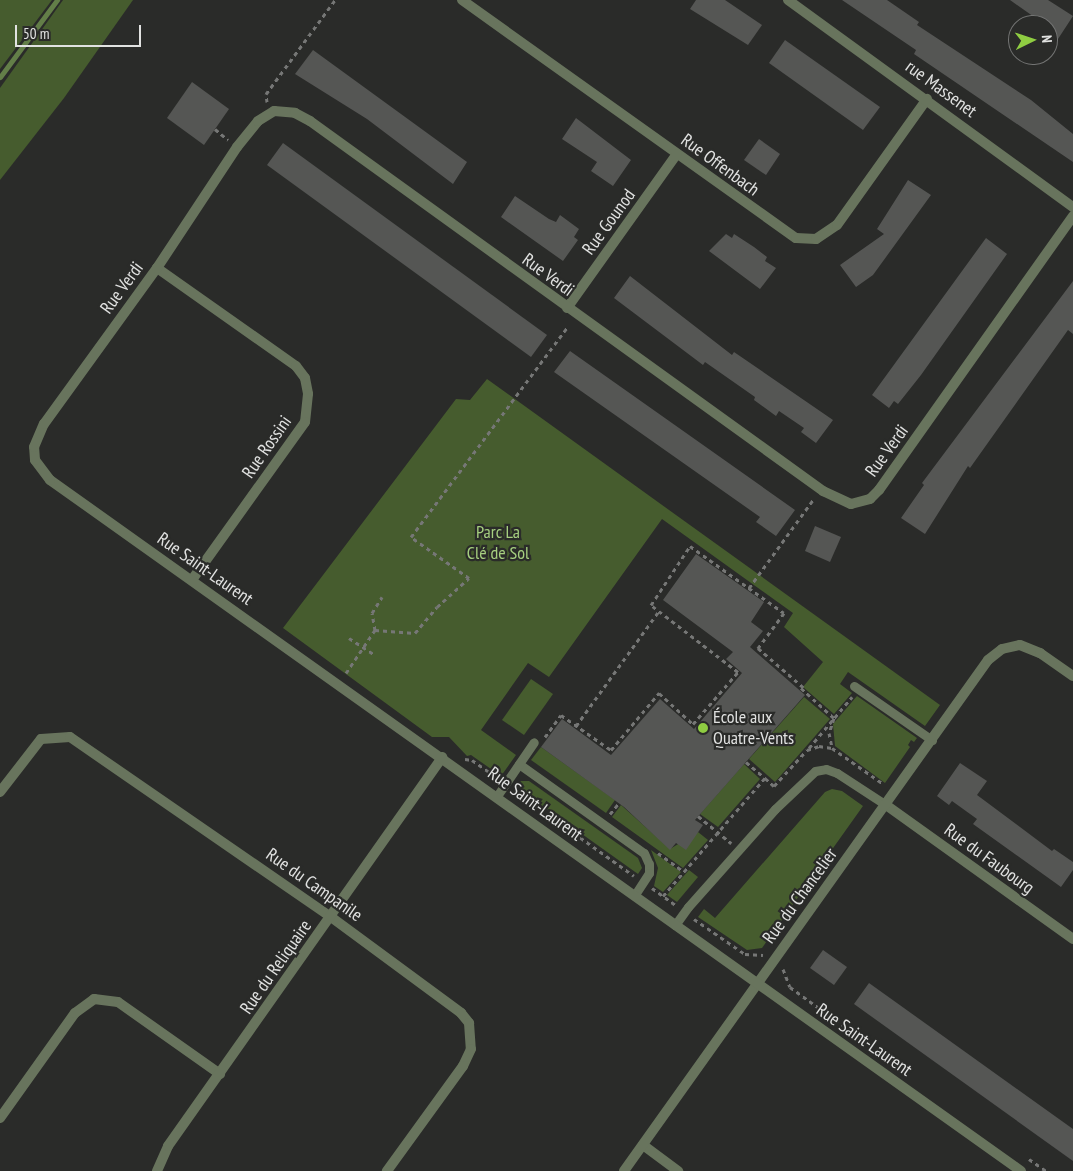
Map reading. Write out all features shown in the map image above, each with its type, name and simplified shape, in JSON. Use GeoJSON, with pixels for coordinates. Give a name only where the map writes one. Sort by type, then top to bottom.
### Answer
{"type":"FeatureCollection","features":[{"type":"Feature","properties":{"kind":"street","name":"Rue Offenbach"},"geometry":{"type":"LineString","coordinates":[[462,0],[786,233],[796,238],[816,239],[837,225],[927,99]]}},
{"type":"Feature","properties":{"kind":"street","name":"rue Massenet"},"geometry":{"type":"LineString","coordinates":[[788,0],[927,99],[1073,207]]}},
{"type":"Feature","properties":{"kind":"street","name":"Rue Verdi"},"geometry":{"type":"LineString","coordinates":[[35,460],[36,436],[157,268],[237,147],[258,121],[268,114],[295,113],[310,121],[567,308],[834,498],[851,504],[861,503],[879,490],[1073,216]]}},
{"type":"Feature","properties":{"kind":"street","name":"Rue Gounod"},"geometry":{"type":"LineString","coordinates":[[567,308],[677,154]]}},
{"type":"Feature","properties":{"kind":"street","name":"Rue Rossini"},"geometry":{"type":"LineString","coordinates":[[157,268],[296,366],[305,378],[308,394],[305,422],[192,580]]}},
{"type":"Feature","properties":{"kind":"street","name":"Rue Saint-Laurent"},"geometry":{"type":"LineString","coordinates":[[35,460],[50,480],[442,757],[1021,1171]]}},
{"type":"Feature","properties":{"kind":"street","name":"Rue du Chancelier"},"geometry":{"type":"LineString","coordinates":[[624,1171],[988,660],[1008,646],[1028,647],[1073,676]]}},
{"type":"Feature","properties":{"kind":"street","name":"Rue du Campanile"},"geometry":{"type":"LineString","coordinates":[[0,792],[41,739],[70,737],[331,917],[461,1013],[469,1023],[471,1049],[463,1066],[387,1171]]}},
{"type":"Feature","properties":{"kind":"street","name":"Rue du Reliquaire"},"geometry":{"type":"LineString","coordinates":[[157,1171],[168,1146],[442,757]]}},
{"type":"Feature","properties":{"kind":"street","name":"Rue du Faubourg"},"geometry":{"type":"LineString","coordinates":[[886,805],[1073,939]]}},
{"type":"Feature","properties":{"kind":"street"},"geometry":{"type":"LineString","coordinates":[[0,1118],[75,1013],[94,999],[118,1002],[220,1074]]}},
{"type":"Feature","properties":{"kind":"street"},"geometry":{"type":"LineString","coordinates":[[642,1145],[678,1171]]}},
{"type":"Feature","properties":{"kind":"lane"},"geometry":{"type":"LineString","coordinates":[[854,686],[932,740]]}},
{"type":"Feature","properties":{"kind":"lane"},"geometry":{"type":"LineString","coordinates":[[496,796],[538,742]]}},
{"type":"Feature","properties":{"kind":"lane"},"geometry":{"type":"LineString","coordinates":[[519,764],[644,853],[649,864],[648,873],[634,896]]}},
{"type":"Feature","properties":{"kind":"lane"},"geometry":{"type":"LineString","coordinates":[[676,925],[769,816],[815,771],[826,769],[837,773],[886,805]]}},
{"type":"Feature","properties":{"kind":"path"},"geometry":{"type":"LineString","coordinates":[[268,114],[266,94],[335,0]]}},
{"type":"Feature","properties":{"kind":"path"},"geometry":{"type":"LineString","coordinates":[[375,630],[415,633],[437,607],[469,578],[411,536],[568,326]]}},
{"type":"Feature","properties":{"kind":"path"},"geometry":{"type":"LineString","coordinates":[[749,588],[813,499]]}},
{"type":"Feature","properties":{"kind":"path"},"geometry":{"type":"LineString","coordinates":[[538,742],[561,715],[611,750],[659,693],[693,724],[738,672],[651,606],[690,546],[784,613],[758,648],[834,718]]}},
{"type":"Feature","properties":{"kind":"path"},"geometry":{"type":"LineString","coordinates":[[346,673],[375,630],[372,613],[382,597]]}},
{"type":"Feature","properties":{"kind":"path"},"geometry":{"type":"LineString","coordinates":[[576,726],[659,611]]}},
{"type":"Feature","properties":{"kind":"path"},"geometry":{"type":"LineString","coordinates":[[349,638],[375,655]]}},
{"type":"Feature","properties":{"kind":"path"},"geometry":{"type":"LineString","coordinates":[[807,750],[854,695]]}},
{"type":"Feature","properties":{"kind":"path"},"geometry":{"type":"LineString","coordinates":[[832,748],[829,733],[834,718]]}},
{"type":"Feature","properties":{"kind":"path","name":"Rue Saint-Laurent"},"geometry":{"type":"LineString","coordinates":[[472,760],[498,779]]}},
{"type":"Feature","properties":{"kind":"path"},"geometry":{"type":"LineString","coordinates":[[746,762],[766,778]]}},
{"type":"Feature","properties":{"kind":"path","name":"Rue Saint-Laurent"},"geometry":{"type":"LineString","coordinates":[[514,790],[636,877]]}},
{"type":"Feature","properties":{"kind":"path"},"geometry":{"type":"LineString","coordinates":[[608,817],[619,803]]}},
{"type":"Feature","properties":{"kind":"path"},"geometry":{"type":"LineString","coordinates":[[698,816],[718,832]]}},
{"type":"Feature","properties":{"kind":"path"},"geometry":{"type":"LineString","coordinates":[[653,889],[673,904]]}},
{"type":"Feature","properties":{"kind":"path"},"geometry":{"type":"LineString","coordinates":[[698,921],[745,954],[760,953]]}},
{"type":"Feature","properties":{"kind":"path","name":"Rue Saint-Laurent"},"geometry":{"type":"LineString","coordinates":[[784,970],[790,988],[868,1044]]}},
{"type":"Feature","properties":{"kind":"path"},"geometry":{"type":"LineString","coordinates":[[1023,1154],[1046,1171]]}},
{"type":"Feature","properties":{"kind":"green space"},"geometry":{"type":"Polygon","coordinates":[[[0,0],[52,0],[0,69],[0,0]]]}},
{"type":"Feature","properties":{"kind":"green space"},"geometry":{"type":"Polygon","coordinates":[[[63,0],[133,0],[64,98],[0,180],[0,88],[63,0]]]}},
{"type":"Feature","properties":{"kind":"green space","name":"Parc La Clé de Sol"},"geometry":{"type":"Polygon","coordinates":[[[487,379],[940,705],[925,726],[848,672],[840,684],[852,693],[834,714],[803,687],[823,662],[784,627],[793,613],[662,519],[549,677],[528,663],[481,730],[516,755],[501,776],[471,755],[467,756],[449,737],[432,737],[283,628],[456,399],[470,400],[487,379]]]}},
{"type":"Feature","properties":{"kind":"green space"},"geometry":{"type":"Polygon","coordinates":[[[531,679],[553,694],[524,735],[502,720],[531,679]]]}},
{"type":"Feature","properties":{"kind":"green space"},"geometry":{"type":"Polygon","coordinates":[[[857,696],[917,738],[914,742],[911,740],[908,745],[910,747],[885,783],[835,746],[833,724],[857,696]]]}},
{"type":"Feature","properties":{"kind":"green space"},"geometry":{"type":"Polygon","coordinates":[[[804,697],[830,719],[775,782],[749,759],[804,697]]]}},
{"type":"Feature","properties":{"kind":"green space"},"geometry":{"type":"Polygon","coordinates":[[[541,747],[615,800],[606,813],[531,760],[541,747]]]}},
{"type":"Feature","properties":{"kind":"green space"},"geometry":{"type":"Polygon","coordinates":[[[744,764],[760,779],[718,827],[700,814],[744,764]]]}},
{"type":"Feature","properties":{"kind":"green space"},"geometry":{"type":"Polygon","coordinates":[[[521,781],[529,781],[638,858],[642,868],[638,874],[516,787],[521,781]]]}},
{"type":"Feature","properties":{"kind":"green space"},"geometry":{"type":"Polygon","coordinates":[[[832,789],[842,791],[863,806],[762,948],[747,950],[698,917],[704,909],[715,918],[825,792],[832,789]]]}},
{"type":"Feature","properties":{"kind":"green space"},"geometry":{"type":"Polygon","coordinates":[[[621,805],[670,849],[698,832],[708,840],[683,868],[612,817],[621,805]]]}},
{"type":"Feature","properties":{"kind":"green space"},"geometry":{"type":"Polygon","coordinates":[[[651,850],[681,872],[663,892],[654,886],[658,868],[651,850]]]}},
{"type":"Feature","properties":{"kind":"green space"},"geometry":{"type":"Polygon","coordinates":[[[689,870],[698,877],[677,902],[667,895],[689,870]]]}},
{"type":"Feature","properties":{"kind":"building"},"geometry":{"type":"Polygon","coordinates":[[[696,0],[725,0],[762,25],[748,45],[690,9],[696,0]]]}},
{"type":"Feature","properties":{"kind":"building"},"geometry":{"type":"Polygon","coordinates":[[[842,0],[887,0],[919,22],[917,25],[1031,100],[1073,134],[1073,162],[914,54],[916,50],[842,0]]]}},
{"type":"Feature","properties":{"kind":"building"},"geometry":{"type":"Polygon","coordinates":[[[1010,0],[1048,0],[1073,16],[1058,39],[1058,15],[1031,15],[1010,0]]]}},
{"type":"Feature","properties":{"kind":"building"},"geometry":{"type":"Polygon","coordinates":[[[785,40],[880,107],[863,130],[769,63],[785,40]]]}},
{"type":"Feature","properties":{"kind":"building"},"geometry":{"type":"Polygon","coordinates":[[[313,50],[467,162],[453,184],[367,119],[295,74],[313,50]]]}},
{"type":"Feature","properties":{"kind":"building"},"geometry":{"type":"Polygon","coordinates":[[[192,82],[229,109],[204,145],[167,118],[192,82]]]}},
{"type":"Feature","properties":{"kind":"building"},"geometry":{"type":"Polygon","coordinates":[[[576,118],[631,160],[613,186],[591,171],[597,162],[562,139],[576,118]]]}},
{"type":"Feature","properties":{"kind":"building"},"geometry":{"type":"Polygon","coordinates":[[[759,139],[780,154],[766,175],[744,160],[759,139]]]}},
{"type":"Feature","properties":{"kind":"building"},"geometry":{"type":"Polygon","coordinates":[[[283,143],[547,335],[531,357],[267,165],[283,143]]]}},
{"type":"Feature","properties":{"kind":"building"},"geometry":{"type":"Polygon","coordinates":[[[908,180],[931,195],[873,275],[856,287],[840,265],[884,234],[877,229],[908,180]]]}},
{"type":"Feature","properties":{"kind":"building"},"geometry":{"type":"Polygon","coordinates":[[[515,196],[549,219],[556,222],[560,215],[579,229],[574,237],[578,240],[563,261],[501,217],[515,196]]]}},
{"type":"Feature","properties":{"kind":"building"},"geometry":{"type":"Polygon","coordinates":[[[726,234],[732,238],[734,234],[754,247],[767,257],[765,261],[776,268],[760,289],[709,251],[726,234]]]}},
{"type":"Feature","properties":{"kind":"building"},"geometry":{"type":"Polygon","coordinates":[[[986,238],[1007,254],[921,375],[898,404],[894,401],[889,408],[872,395],[986,238]]]}},
{"type":"Feature","properties":{"kind":"building"},"geometry":{"type":"Polygon","coordinates":[[[630,276],[732,355],[734,352],[833,420],[816,443],[801,432],[804,428],[779,411],[776,416],[754,400],[755,397],[705,362],[703,365],[614,298],[630,276]]]}},
{"type":"Feature","properties":{"kind":"building"},"geometry":{"type":"Polygon","coordinates":[[[1073,281],[1073,334],[1068,330],[970,468],[968,466],[925,534],[901,518],[924,485],[922,483],[1073,281]]]}},
{"type":"Feature","properties":{"kind":"building"},"geometry":{"type":"Polygon","coordinates":[[[570,351],[795,510],[776,536],[756,522],[760,517],[554,372],[570,351]]]}},
{"type":"Feature","properties":{"kind":"building"},"geometry":{"type":"Polygon","coordinates":[[[815,526],[841,537],[830,562],[805,551],[815,526]]]}},
{"type":"Feature","properties":{"kind":"building"},"geometry":{"type":"Polygon","coordinates":[[[696,554],[764,602],[751,622],[763,631],[750,647],[805,695],[695,820],[703,825],[686,850],[676,843],[670,850],[624,807],[541,747],[562,719],[611,755],[660,699],[694,729],[742,673],[726,659],[733,652],[663,600],[696,554]]]}},
{"type":"Feature","properties":{"kind":"building"},"geometry":{"type":"Polygon","coordinates":[[[960,763],[987,781],[977,795],[1052,851],[1054,849],[1073,862],[1073,870],[1061,887],[973,824],[977,819],[952,801],[949,805],[937,796],[960,763]]]}},
{"type":"Feature","properties":{"kind":"building"},"geometry":{"type":"Polygon","coordinates":[[[823,950],[847,967],[834,985],[810,968],[823,950]]]}},
{"type":"Feature","properties":{"kind":"building"},"geometry":{"type":"Polygon","coordinates":[[[869,983],[1073,1129],[1073,1161],[854,1004],[869,983]]]}},
{"type":"Feature","properties":{"kind":"waterway"},"geometry":{"type":"LineString","coordinates":[[0,77],[57,0]]}},
{"type":"Feature","properties":{"kind":"place","name":"École aux Quatre-Vents"},"geometry":{"type":"Point","coordinates":[703,728]}}]}
